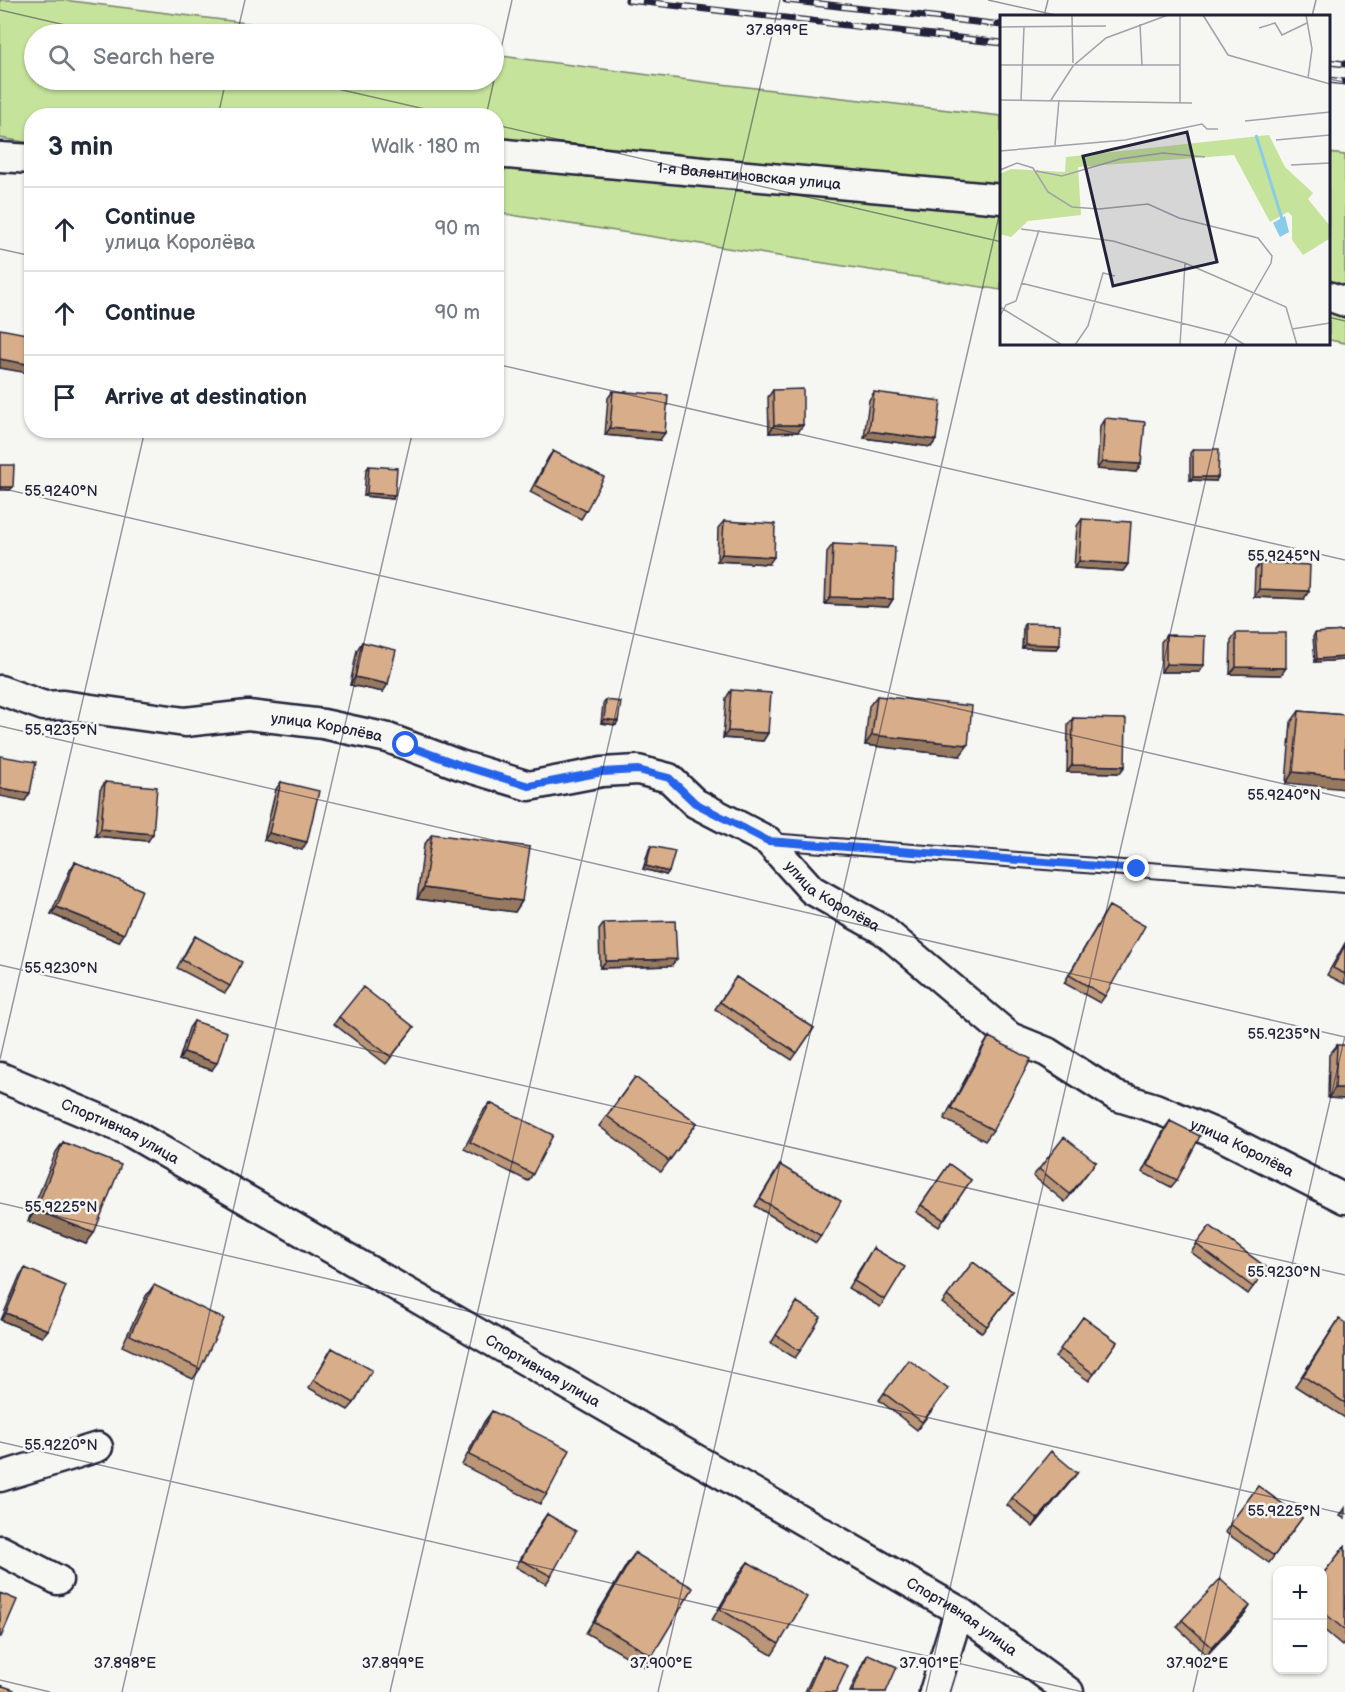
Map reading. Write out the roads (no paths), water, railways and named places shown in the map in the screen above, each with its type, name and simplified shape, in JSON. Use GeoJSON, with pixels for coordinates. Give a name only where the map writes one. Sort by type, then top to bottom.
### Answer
{"type":"FeatureCollection","features":[{"type":"Feature","properties":{"kind":"street","name":"1-я Валентиновская улица"},"geometry":{"type":"LineString","coordinates":[[504,154],[1000,199]]}},
{"type":"Feature","properties":{"kind":"street"},"geometry":{"type":"LineString","coordinates":[[0,157],[24,158]]}},
{"type":"Feature","properties":{"kind":"street"},"geometry":{"type":"LineString","coordinates":[[1330,296],[1345,302]]}},
{"type":"Feature","properties":{"kind":"street","name":"улица Королёва"},"geometry":{"type":"LineString","coordinates":[[0,690],[44,706],[63,705],[185,722],[248,715],[323,724],[388,738],[460,765],[529,786],[602,772],[638,770],[669,778],[695,803],[768,841],[812,890],[883,930],[1010,1037],[1047,1052],[1116,1096],[1155,1108],[1221,1136],[1345,1199]]}},
{"type":"Feature","properties":{"kind":"street","name":"Спортивная улица"},"geometry":{"type":"LineString","coordinates":[[0,1077],[126,1130],[959,1611],[1069,1692]]}},
{"type":"Feature","properties":{"kind":"street"},"geometry":{"type":"LineString","coordinates":[[0,1477],[98,1447]]}},
{"type":"Feature","properties":{"kind":"street"},"geometry":{"type":"LineString","coordinates":[[0,1550],[58,1580]]}},
{"type":"Feature","properties":{"kind":"street"},"geometry":{"type":"LineString","coordinates":[[934,1692],[959,1611]]}},
{"type":"Feature","properties":{"kind":"lane"},"geometry":{"type":"LineString","coordinates":[[768,841],[1345,885]]}},
{"type":"Feature","properties":{"kind":"railway"},"geometry":{"type":"LineString","coordinates":[[628,0],[1000,43]]}},
{"type":"Feature","properties":{"kind":"railway"},"geometry":{"type":"LineString","coordinates":[[786,0],[1000,25]]}},
{"type":"Feature","properties":{"kind":"railway"},"geometry":{"type":"LineString","coordinates":[[1330,62],[1345,64]]}},
{"type":"Feature","properties":{"kind":"railway"},"geometry":{"type":"LineString","coordinates":[[1330,80],[1345,82]]}}]}
